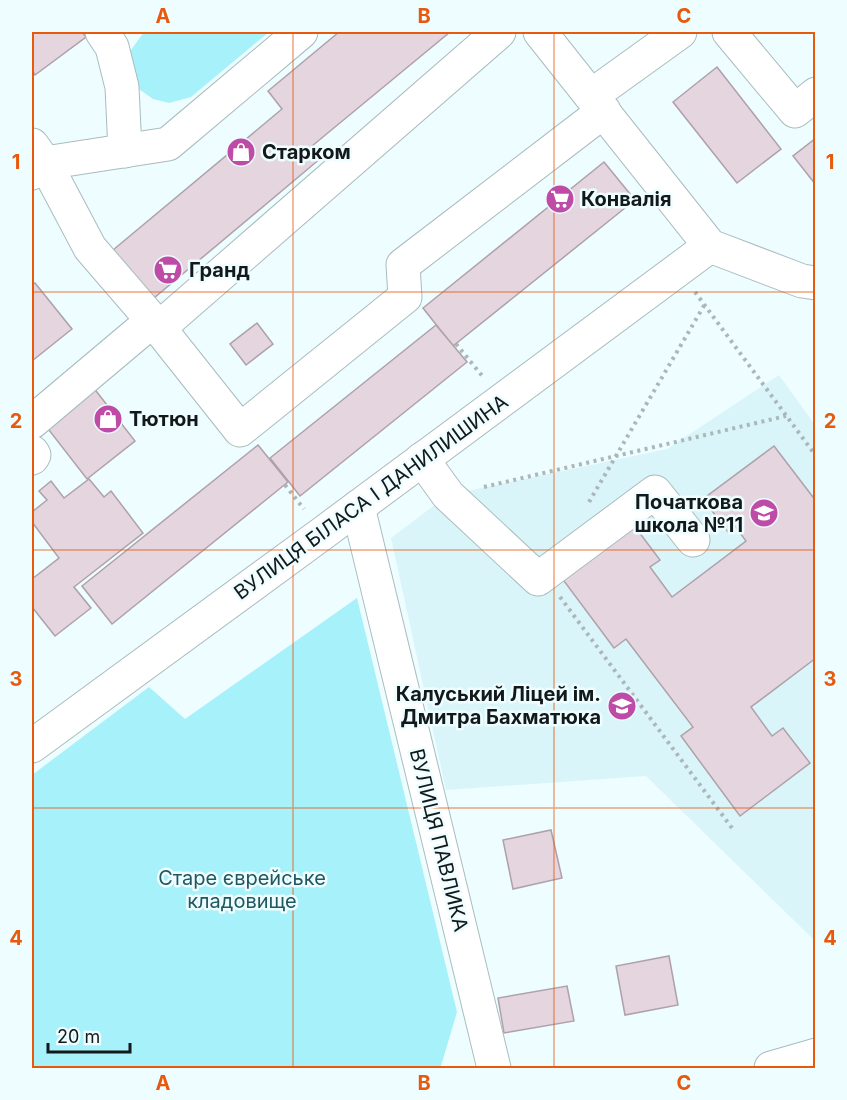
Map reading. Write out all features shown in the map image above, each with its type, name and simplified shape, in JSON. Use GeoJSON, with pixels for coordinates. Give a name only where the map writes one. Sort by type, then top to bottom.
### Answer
{"type":"FeatureCollection","features":[{"type":"Feature","properties":{"kind":"street"},"geometry":{"type":"LineString","coordinates":[[102,32],[112,46],[122,87],[125,151]]}},
{"type":"Feature","properties":{"kind":"street"},"geometry":{"type":"LineString","coordinates":[[301,32],[168,144],[36,160],[90,248],[240,430],[405,297],[403,265],[680,32]]}},
{"type":"Feature","properties":{"kind":"street"},"geometry":{"type":"LineString","coordinates":[[32,422],[155,325],[499,32]]}},
{"type":"Feature","properties":{"kind":"street"},"geometry":{"type":"LineString","coordinates":[[540,32],[710,246],[811,278]]}},
{"type":"Feature","properties":{"kind":"street"},"geometry":{"type":"LineString","coordinates":[[729,32],[795,111],[816,94]]}},
{"type":"Feature","properties":{"kind":"street","name":"ВУЛИЦЯ БІЛАСА І ДАНИЛИШИНА"},"geometry":{"type":"LineString","coordinates":[[32,746],[710,246]]}},
{"type":"Feature","properties":{"kind":"street"},"geometry":{"type":"LineString","coordinates":[[32,452],[34,455],[32,458]]}},
{"type":"Feature","properties":{"kind":"street"},"geometry":{"type":"LineString","coordinates":[[423,459],[448,495],[538,579],[655,492],[693,540]]}},
{"type":"Feature","properties":{"kind":"street","name":"ВУЛИЦЯ ПАВЛИКА"},"geometry":{"type":"LineString","coordinates":[[358,507],[494,1068]]}},
{"type":"Feature","properties":{"kind":"street"},"geometry":{"type":"LineString","coordinates":[[771,1068],[816,1054]]}},
{"type":"Feature","properties":{"kind":"path"},"geometry":{"type":"LineString","coordinates":[[678,270],[816,456]]}},
{"type":"Feature","properties":{"kind":"path"},"geometry":{"type":"LineString","coordinates":[[585,508],[705,304]]}},
{"type":"Feature","properties":{"kind":"path"},"geometry":{"type":"LineString","coordinates":[[456,344],[502,400]]}},
{"type":"Feature","properties":{"kind":"path"},"geometry":{"type":"LineString","coordinates":[[448,495],[786,416]]}},
{"type":"Feature","properties":{"kind":"path"},"geometry":{"type":"LineString","coordinates":[[544,576],[732,828]]}},
{"type":"Feature","properties":{"kind":"shaded area","name":"Калуський Ліцей ім. Дмитра Бахматюка"},"geometry":{"type":"Polygon","coordinates":[[[779,375],[815,425],[815,941],[646,776],[446,790],[391,538],[448,495],[667,449],[779,375]]]}},
{"type":"Feature","properties":{"kind":"green space"},"geometry":{"type":"Polygon","coordinates":[[[144,32],[269,32],[191,97],[169,103],[153,99],[139,89],[130,70],[131,50],[144,32]]]}},
{"type":"Feature","properties":{"kind":"green space","name":"Старе єврейське кладовище"},"geometry":{"type":"Polygon","coordinates":[[[357,598],[457,1012],[441,1066],[435,1068],[32,1068],[32,775],[149,687],[185,719],[357,598]]]}},
{"type":"Feature","properties":{"kind":"building"},"geometry":{"type":"Polygon","coordinates":[[[32,32],[82,32],[86,37],[35,75],[32,70],[32,32]]]}},
{"type":"Feature","properties":{"kind":"building"},"geometry":{"type":"Polygon","coordinates":[[[339,32],[450,32],[312,146],[321,158],[154,298],[113,250],[282,109],[268,91],[339,32]]]}},
{"type":"Feature","properties":{"kind":"building"},"geometry":{"type":"Polygon","coordinates":[[[717,67],[781,149],[737,183],[673,102],[717,67]]]}},
{"type":"Feature","properties":{"kind":"building"},"geometry":{"type":"Polygon","coordinates":[[[816,138],[816,185],[793,156],[816,138]]]}},
{"type":"Feature","properties":{"kind":"building"},"geometry":{"type":"Polygon","coordinates":[[[604,162],[635,200],[453,346],[423,308],[604,162]]]}},
{"type":"Feature","properties":{"kind":"building"},"geometry":{"type":"Polygon","coordinates":[[[35,283],[72,329],[32,361],[32,285],[35,283]]]}},
{"type":"Feature","properties":{"kind":"building"},"geometry":{"type":"Polygon","coordinates":[[[257,323],[273,344],[246,365],[230,344],[257,323]]]}},
{"type":"Feature","properties":{"kind":"building"},"geometry":{"type":"Polygon","coordinates":[[[436,325],[467,362],[300,496],[270,458],[436,325]]]}},
{"type":"Feature","properties":{"kind":"building"},"geometry":{"type":"Polygon","coordinates":[[[93,387],[135,441],[87,479],[45,425],[93,387]]]}},
{"type":"Feature","properties":{"kind":"building"},"geometry":{"type":"Polygon","coordinates":[[[258,445],[288,482],[112,624],[82,586],[258,445]]]}},
{"type":"Feature","properties":{"kind":"building"},"geometry":{"type":"Polygon","coordinates":[[[774,446],[816,501],[816,658],[751,707],[772,736],[783,728],[810,763],[740,816],[681,736],[693,727],[626,639],[614,648],[561,577],[633,524],[660,560],[650,567],[672,597],[746,541],[735,526],[728,532],[703,499],[774,446]]]}},
{"type":"Feature","properties":{"kind":"building"},"geometry":{"type":"Polygon","coordinates":[[[89,479],[104,497],[111,491],[143,533],[74,587],[91,608],[55,636],[32,607],[32,579],[59,558],[32,522],[32,512],[47,500],[39,491],[51,481],[64,498],[89,479]]]}},
{"type":"Feature","properties":{"kind":"building"},"geometry":{"type":"Polygon","coordinates":[[[551,830],[562,878],[513,889],[503,840],[551,830]]]}},
{"type":"Feature","properties":{"kind":"building"},"geometry":{"type":"Polygon","coordinates":[[[669,956],[678,1005],[625,1015],[616,966],[669,956]]]}},
{"type":"Feature","properties":{"kind":"building"},"geometry":{"type":"Polygon","coordinates":[[[567,986],[574,1021],[504,1033],[498,998],[567,986]]]}},
{"type":"Feature","properties":{"kind":"place","name":"Старком"},"geometry":{"type":"Point","coordinates":[241,152]}},
{"type":"Feature","properties":{"kind":"place","name":"Конвалія"},"geometry":{"type":"Point","coordinates":[560,199]}},
{"type":"Feature","properties":{"kind":"place","name":"Гранд"},"geometry":{"type":"Point","coordinates":[168,270]}},
{"type":"Feature","properties":{"kind":"place","name":"Тютюн"},"geometry":{"type":"Point","coordinates":[108,419]}},
{"type":"Feature","properties":{"kind":"place","name":"Початкова школа №11"},"geometry":{"type":"Point","coordinates":[764,513]}},
{"type":"Feature","properties":{"kind":"place","name":"Калуський Ліцей ім. Дмитра Бахматюка"},"geometry":{"type":"Point","coordinates":[622,706]}}]}
